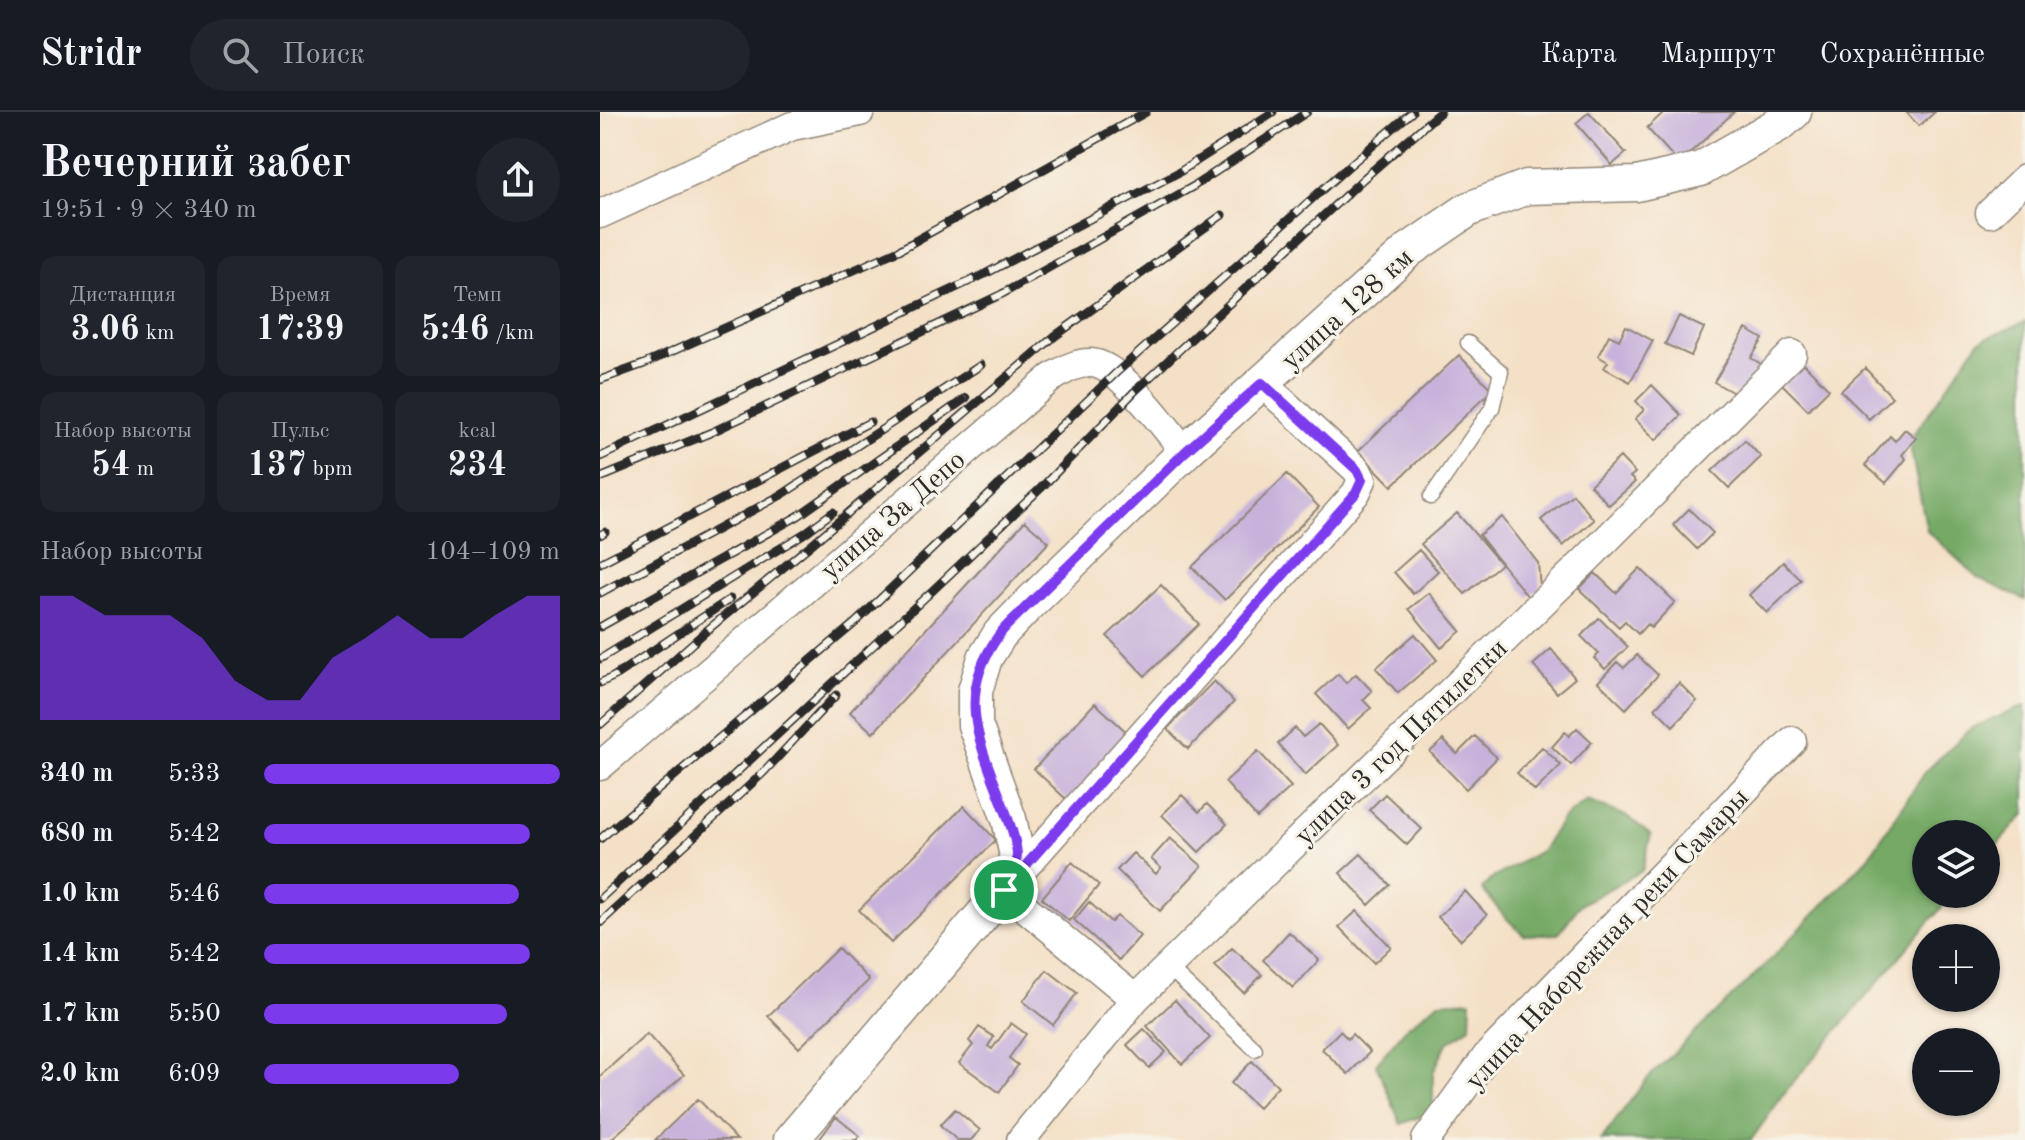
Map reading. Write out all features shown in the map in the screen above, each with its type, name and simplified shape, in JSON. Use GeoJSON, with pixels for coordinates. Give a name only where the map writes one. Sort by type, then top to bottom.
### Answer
{"type":"FeatureCollection","features":[{"type":"Feature","properties":{"kind":"street"},"geometry":{"type":"LineString","coordinates":[[600,214],[792,119],[860,112]]}},
{"type":"Feature","properties":{"kind":"street","name":"улица 128 км"},"geometry":{"type":"LineString","coordinates":[[1004,890],[1017,856],[1009,819],[975,725],[975,691],[985,658],[1000,634],[1025,608],[1185,452],[1409,250],[1469,209],[1527,187],[1637,184],[1701,169],[1781,123],[1794,112]]}},
{"type":"Feature","properties":{"kind":"street"},"geometry":{"type":"LineString","coordinates":[[1990,213],[2025,179]]}},
{"type":"Feature","properties":{"kind":"street","name":"улица 3 год Пятилетки"},"geometry":{"type":"LineString","coordinates":[[1021,1140],[1135,999],[1792,354]]}},
{"type":"Feature","properties":{"kind":"street","name":"улица За Депо"},"geometry":{"type":"LineString","coordinates":[[600,766],[1051,378],[1074,365],[1093,362],[1116,373],[1185,452]]}},
{"type":"Feature","properties":{"kind":"street"},"geometry":{"type":"LineString","coordinates":[[791,1140],[1004,890],[1356,493],[1362,480],[1357,470],[1262,383]]}},
{"type":"Feature","properties":{"kind":"street","name":"улица Набережная реки Самары"},"geometry":{"type":"LineString","coordinates":[[1426,1140],[1487,1056],[1792,741]]}},
{"type":"Feature","properties":{"kind":"street"},"geometry":{"type":"LineString","coordinates":[[1004,890],[1135,999]]}},
{"type":"Feature","properties":{"kind":"lane"},"geometry":{"type":"LineString","coordinates":[[1431,497],[1492,408],[1501,372],[1468,343]]}},
{"type":"Feature","properties":{"kind":"lane"},"geometry":{"type":"LineString","coordinates":[[1168,967],[1255,1049]]}},
{"type":"Feature","properties":{"kind":"green space"},"geometry":{"type":"Polygon","coordinates":[[[2025,322],[2025,600],[1978,578],[1927,531],[1909,441],[1979,341],[2025,322]]]}},
{"type":"Feature","properties":{"kind":"green space"},"geometry":{"type":"Polygon","coordinates":[[[2025,706],[2025,814],[2000,842],[2000,820],[1912,820],[1912,908],[1941,908],[1928,924],[1912,924],[1912,942],[1789,1087],[1751,1140],[1601,1140],[1647,1079],[1767,963],[1869,857],[1926,771],[1971,728],[2025,706]]]}},
{"type":"Feature","properties":{"kind":"green space"},"geometry":{"type":"Polygon","coordinates":[[[1587,801],[1628,817],[1651,835],[1642,871],[1581,904],[1558,934],[1524,935],[1482,889],[1493,878],[1542,850],[1563,818],[1587,801]]]}},
{"type":"Feature","properties":{"kind":"green space"},"geometry":{"type":"Polygon","coordinates":[[[1471,1000],[1470,1027],[1447,1043],[1433,1073],[1433,1112],[1401,1124],[1376,1064],[1407,1027],[1439,1002],[1471,1000]]]}},
{"type":"Feature","properties":{"kind":"building"},"geometry":{"type":"Polygon","coordinates":[[[1589,112],[1626,153],[1612,165],[1576,123],[1589,112]]]}},
{"type":"Feature","properties":{"kind":"building"},"geometry":{"type":"Polygon","coordinates":[[[1664,112],[1734,112],[1679,163],[1647,128],[1664,112]]]}},
{"type":"Feature","properties":{"kind":"building"},"geometry":{"type":"Polygon","coordinates":[[[1906,112],[1935,112],[1919,126],[1906,112]]]}},
{"type":"Feature","properties":{"kind":"building"},"geometry":{"type":"Polygon","coordinates":[[[1679,316],[1704,328],[1691,356],[1665,344],[1679,316]]]}},
{"type":"Feature","properties":{"kind":"building"},"geometry":{"type":"Polygon","coordinates":[[[1626,326],[1653,341],[1630,382],[1604,368],[1608,362],[1598,356],[1609,335],[1619,340],[1626,326]]]}},
{"type":"Feature","properties":{"kind":"building"},"geometry":{"type":"Polygon","coordinates":[[[1746,329],[1763,339],[1751,358],[1761,364],[1741,397],[1714,382],[1746,329]]]}},
{"type":"Feature","properties":{"kind":"building"},"geometry":{"type":"Polygon","coordinates":[[[1459,355],[1492,390],[1392,486],[1358,451],[1459,355]]]}},
{"type":"Feature","properties":{"kind":"building"},"geometry":{"type":"Polygon","coordinates":[[[1798,358],[1829,389],[1808,410],[1777,379],[1798,358]]]}},
{"type":"Feature","properties":{"kind":"building"},"geometry":{"type":"Polygon","coordinates":[[[1865,368],[1892,397],[1869,419],[1841,391],[1865,368]]]}},
{"type":"Feature","properties":{"kind":"building"},"geometry":{"type":"Polygon","coordinates":[[[1652,385],[1681,415],[1656,440],[1635,419],[1644,410],[1636,401],[1652,385]]]}},
{"type":"Feature","properties":{"kind":"building"},"geometry":{"type":"Polygon","coordinates":[[[1905,429],[1916,438],[1902,455],[1906,459],[1886,483],[1865,465],[1890,436],[1895,441],[1905,429]]]}},
{"type":"Feature","properties":{"kind":"building"},"geometry":{"type":"Polygon","coordinates":[[[1745,440],[1761,457],[1729,488],[1712,471],[1745,440]]]}},
{"type":"Feature","properties":{"kind":"building"},"geometry":{"type":"Polygon","coordinates":[[[1620,457],[1635,473],[1630,477],[1635,482],[1609,505],[1590,485],[1620,457]]]}},
{"type":"Feature","properties":{"kind":"building"},"geometry":{"type":"Polygon","coordinates":[[[1287,474],[1319,507],[1225,600],[1192,567],[1287,474]]]}},
{"type":"Feature","properties":{"kind":"building"},"geometry":{"type":"Polygon","coordinates":[[[1573,494],[1594,520],[1563,546],[1541,520],[1573,494]]]}},
{"type":"Feature","properties":{"kind":"building"},"geometry":{"type":"Polygon","coordinates":[[[1689,509],[1713,533],[1697,549],[1673,525],[1689,509]]]}},
{"type":"Feature","properties":{"kind":"building"},"geometry":{"type":"Polygon","coordinates":[[[1457,513],[1501,564],[1465,594],[1421,544],[1457,513]]]}},
{"type":"Feature","properties":{"kind":"building"},"geometry":{"type":"Polygon","coordinates":[[[1502,517],[1538,563],[1540,589],[1528,597],[1479,535],[1502,517]]]}},
{"type":"Feature","properties":{"kind":"building"},"geometry":{"type":"Polygon","coordinates":[[[1025,521],[1049,542],[873,733],[850,712],[1025,521]]]}},
{"type":"Feature","properties":{"kind":"building"},"geometry":{"type":"Polygon","coordinates":[[[1419,550],[1438,571],[1413,594],[1394,572],[1419,550]]]}},
{"type":"Feature","properties":{"kind":"building"},"geometry":{"type":"Polygon","coordinates":[[[1783,562],[1801,580],[1767,613],[1749,595],[1783,562]]]}},
{"type":"Feature","properties":{"kind":"building"},"geometry":{"type":"Polygon","coordinates":[[[1640,568],[1675,602],[1651,628],[1647,624],[1638,634],[1625,621],[1619,627],[1579,589],[1595,573],[1616,593],[1640,568]]]}},
{"type":"Feature","properties":{"kind":"building"},"geometry":{"type":"Polygon","coordinates":[[[1161,585],[1199,624],[1145,676],[1107,636],[1161,585]]]}},
{"type":"Feature","properties":{"kind":"building"},"geometry":{"type":"Polygon","coordinates":[[[1429,593],[1461,631],[1441,648],[1409,609],[1429,593]]]}},
{"type":"Feature","properties":{"kind":"building"},"geometry":{"type":"Polygon","coordinates":[[[1599,618],[1628,647],[1605,669],[1594,658],[1599,654],[1581,636],[1599,618]]]}},
{"type":"Feature","properties":{"kind":"building"},"geometry":{"type":"Polygon","coordinates":[[[1415,634],[1437,660],[1398,693],[1376,668],[1415,634]]]}},
{"type":"Feature","properties":{"kind":"building"},"geometry":{"type":"Polygon","coordinates":[[[1551,649],[1575,678],[1557,693],[1533,665],[1551,649]]]}},
{"type":"Feature","properties":{"kind":"building"},"geometry":{"type":"Polygon","coordinates":[[[1637,655],[1658,675],[1626,709],[1598,682],[1617,662],[1624,668],[1637,655]]]}},
{"type":"Feature","properties":{"kind":"building"},"geometry":{"type":"Polygon","coordinates":[[[1338,674],[1346,683],[1356,674],[1372,691],[1363,700],[1371,708],[1348,729],[1316,694],[1338,674]]]}},
{"type":"Feature","properties":{"kind":"building"},"geometry":{"type":"Polygon","coordinates":[[[1214,681],[1234,702],[1188,749],[1167,729],[1214,681]]]}},
{"type":"Feature","properties":{"kind":"building"},"geometry":{"type":"Polygon","coordinates":[[[1679,683],[1697,701],[1673,726],[1655,708],[1679,683]]]}},
{"type":"Feature","properties":{"kind":"building"},"geometry":{"type":"Polygon","coordinates":[[[1095,703],[1132,737],[1067,800],[1034,769],[1095,703]]]}},
{"type":"Feature","properties":{"kind":"building"},"geometry":{"type":"Polygon","coordinates":[[[1319,724],[1338,745],[1305,775],[1278,744],[1295,728],[1303,737],[1319,724]]]}},
{"type":"Feature","properties":{"kind":"building"},"geometry":{"type":"Polygon","coordinates":[[[1577,728],[1592,742],[1571,765],[1552,747],[1565,732],[1569,736],[1577,728]]]}},
{"type":"Feature","properties":{"kind":"building"},"geometry":{"type":"Polygon","coordinates":[[[1475,736],[1497,758],[1466,789],[1430,752],[1443,740],[1457,754],[1475,736]]]}},
{"type":"Feature","properties":{"kind":"building"},"geometry":{"type":"Polygon","coordinates":[[[1542,747],[1561,765],[1535,791],[1517,773],[1542,747]]]}},
{"type":"Feature","properties":{"kind":"building"},"geometry":{"type":"Polygon","coordinates":[[[1258,751],[1291,787],[1257,818],[1225,782],[1258,751]]]}},
{"type":"Feature","properties":{"kind":"building"},"geometry":{"type":"Polygon","coordinates":[[[1385,794],[1422,829],[1407,845],[1369,810],[1385,794]]]}},
{"type":"Feature","properties":{"kind":"building"},"geometry":{"type":"Polygon","coordinates":[[[1182,795],[1199,812],[1207,804],[1227,824],[1199,852],[1162,815],[1182,795]]]}},
{"type":"Feature","properties":{"kind":"building"},"geometry":{"type":"Polygon","coordinates":[[[964,806],[996,840],[891,943],[859,910],[964,806]]]}},
{"type":"Feature","properties":{"kind":"building"},"geometry":{"type":"Polygon","coordinates":[[[1170,838],[1202,866],[1160,911],[1117,870],[1133,853],[1156,874],[1161,868],[1151,859],[1170,838]]]}},
{"type":"Feature","properties":{"kind":"building"},"geometry":{"type":"Polygon","coordinates":[[[1361,854],[1390,885],[1369,905],[1340,873],[1361,854]]]}},
{"type":"Feature","properties":{"kind":"building"},"geometry":{"type":"Polygon","coordinates":[[[1072,862],[1099,885],[1069,921],[1042,898],[1072,862]]]}},
{"type":"Feature","properties":{"kind":"building"},"geometry":{"type":"Polygon","coordinates":[[[1465,891],[1487,915],[1461,940],[1438,917],[1465,891]]]}},
{"type":"Feature","properties":{"kind":"building"},"geometry":{"type":"Polygon","coordinates":[[[1089,902],[1111,922],[1117,916],[1140,936],[1119,960],[1074,920],[1089,902]]]}},
{"type":"Feature","properties":{"kind":"building"},"geometry":{"type":"Polygon","coordinates":[[[1357,911],[1391,947],[1374,963],[1339,927],[1357,911]]]}},
{"type":"Feature","properties":{"kind":"building"},"geometry":{"type":"Polygon","coordinates":[[[1289,932],[1319,960],[1293,988],[1263,960],[1289,932]]]}},
{"type":"Feature","properties":{"kind":"building"},"geometry":{"type":"Polygon","coordinates":[[[838,948],[869,980],[799,1048],[768,1016],[838,948]]]}},
{"type":"Feature","properties":{"kind":"building"},"geometry":{"type":"Polygon","coordinates":[[[1232,948],[1262,975],[1244,993],[1215,966],[1232,948]]]}},
{"type":"Feature","properties":{"kind":"building"},"geometry":{"type":"Polygon","coordinates":[[[1047,970],[1077,993],[1053,1025],[1023,1001],[1047,970]]]}},
{"type":"Feature","properties":{"kind":"building"},"geometry":{"type":"Polygon","coordinates":[[[1175,1000],[1210,1038],[1182,1064],[1147,1026],[1175,1000]]]}},
{"type":"Feature","properties":{"kind":"building"},"geometry":{"type":"Polygon","coordinates":[[[1011,1023],[1026,1034],[1009,1058],[1018,1065],[999,1092],[959,1063],[973,1045],[969,1041],[979,1027],[994,1037],[988,1046],[992,1049],[1011,1023]]]}},
{"type":"Feature","properties":{"kind":"building"},"geometry":{"type":"Polygon","coordinates":[[[1144,1029],[1166,1052],[1149,1068],[1127,1045],[1144,1029]]]}},
{"type":"Feature","properties":{"kind":"building"},"geometry":{"type":"Polygon","coordinates":[[[1340,1031],[1348,1039],[1352,1034],[1370,1052],[1348,1074],[1322,1049],[1340,1031]]]}},
{"type":"Feature","properties":{"kind":"building"},"geometry":{"type":"Polygon","coordinates":[[[647,1034],[684,1075],[610,1140],[600,1140],[600,1076],[647,1034]]]}},
{"type":"Feature","properties":{"kind":"building"},"geometry":{"type":"Polygon","coordinates":[[[1252,1061],[1278,1086],[1258,1108],[1231,1083],[1252,1061]]]}},
{"type":"Feature","properties":{"kind":"building"},"geometry":{"type":"Polygon","coordinates":[[[698,1099],[737,1140],[655,1140],[698,1099]]]}},
{"type":"Feature","properties":{"kind":"building"},"geometry":{"type":"Polygon","coordinates":[[[955,1109],[980,1130],[971,1140],[957,1140],[940,1125],[955,1109]]]}},
{"type":"Feature","properties":{"kind":"building"},"geometry":{"type":"Polygon","coordinates":[[[836,1117],[860,1136],[856,1140],[819,1140],[836,1117]]]}},
{"type":"Feature","properties":{"kind":"railway"},"geometry":{"type":"LineString","coordinates":[[600,380],[644,364],[899,250],[1146,112]]}},
{"type":"Feature","properties":{"kind":"railway"},"geometry":{"type":"LineString","coordinates":[[600,457],[985,274],[1181,171],[1273,112]]}},
{"type":"Feature","properties":{"kind":"railway"},"geometry":{"type":"LineString","coordinates":[[600,478],[712,432],[1002,294],[1194,186],[1307,112]]}},
{"type":"Feature","properties":{"kind":"railway"},"geometry":{"type":"LineString","coordinates":[[600,839],[856,622],[1116,373],[1412,112]]}},
{"type":"Feature","properties":{"kind":"railway"},"geometry":{"type":"LineString","coordinates":[[600,899],[1041,488],[1134,392],[1363,179],[1440,112]]}},
{"type":"Feature","properties":{"kind":"railway"},"geometry":{"type":"LineString","coordinates":[[600,725],[705,632],[1055,336],[1222,215]]}},
{"type":"Feature","properties":{"kind":"railway"},"geometry":{"type":"LineString","coordinates":[[600,593],[783,494],[981,365]]}},
{"type":"Feature","properties":{"kind":"railway"},"geometry":{"type":"LineString","coordinates":[[600,627],[798,516],[966,398]]}},
{"type":"Feature","properties":{"kind":"railway"},"geometry":{"type":"LineString","coordinates":[[600,563],[870,422]]}},
{"type":"Feature","properties":{"kind":"railway"},"geometry":{"type":"LineString","coordinates":[[600,659],[805,533],[833,512]]}},
{"type":"Feature","properties":{"kind":"railway"},"geometry":{"type":"LineString","coordinates":[[600,535],[605,532]]}},
{"type":"Feature","properties":{"kind":"railway"},"geometry":{"type":"LineString","coordinates":[[600,683],[730,599]]}},
{"type":"Feature","properties":{"kind":"railway"},"geometry":{"type":"LineString","coordinates":[[600,923],[763,773],[836,695]]}},
{"type":"Feature","properties":{"kind":"route"},"geometry":{"type":"LineString","coordinates":[[1262,383],[1357,470],[1362,480],[1356,493],[1004,890],[1017,856],[1009,819],[975,725],[975,691],[985,658],[1000,634],[1025,608],[1185,452],[1262,383]]}}]}
